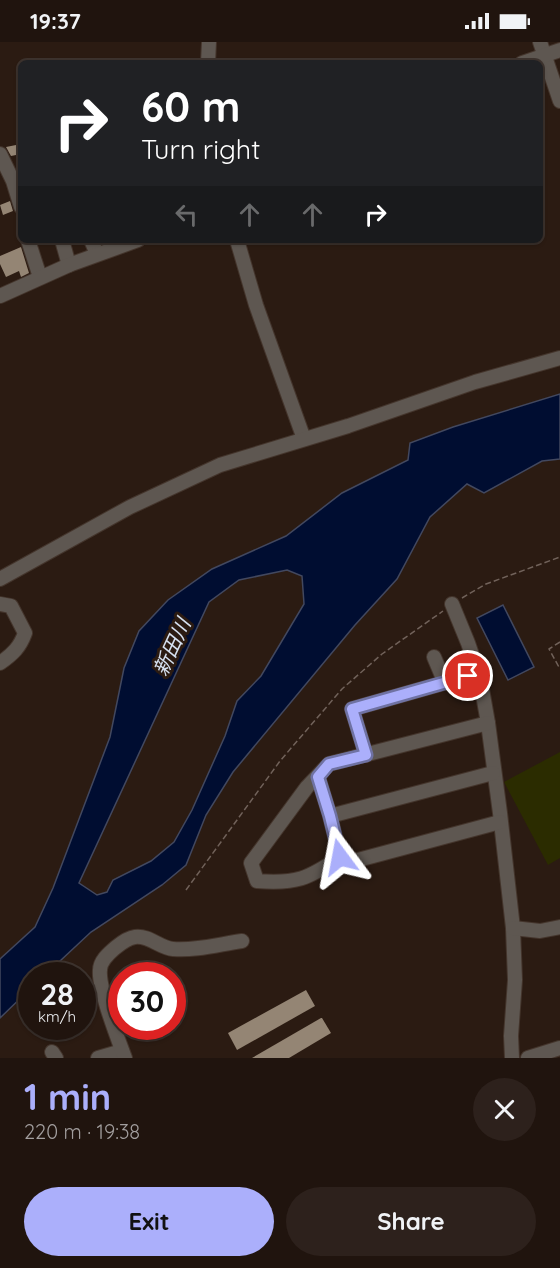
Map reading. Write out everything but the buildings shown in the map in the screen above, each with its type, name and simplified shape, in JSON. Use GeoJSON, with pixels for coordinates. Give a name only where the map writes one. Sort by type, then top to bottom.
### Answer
{"type":"FeatureCollection","features":[{"type":"Feature","properties":{"kind":"street"},"geometry":{"type":"LineString","coordinates":[[208,60],[209,42]]}},
{"type":"Feature","properties":{"kind":"street"},"geometry":{"type":"LineString","coordinates":[[526,60],[543,49],[560,50]]}},
{"type":"Feature","properties":{"kind":"street"},"geometry":{"type":"LineString","coordinates":[[543,49],[560,101]]}},
{"type":"Feature","properties":{"kind":"street"},"geometry":{"type":"LineString","coordinates":[[0,154],[18,197]]}},
{"type":"Feature","properties":{"kind":"street"},"geometry":{"type":"LineString","coordinates":[[29,243],[40,277]]}},
{"type":"Feature","properties":{"kind":"street"},"geometry":{"type":"LineString","coordinates":[[63,243],[69,265]]}},
{"type":"Feature","properties":{"kind":"street"},"geometry":{"type":"LineString","coordinates":[[92,243],[97,254]]}},
{"type":"Feature","properties":{"kind":"street"},"geometry":{"type":"LineString","coordinates":[[0,296],[69,265],[129,243]]}},
{"type":"Feature","properties":{"kind":"street"},"geometry":{"type":"LineString","coordinates":[[238,243],[256,306],[304,439]]}},
{"type":"Feature","properties":{"kind":"street"},"geometry":{"type":"LineString","coordinates":[[0,579],[130,507],[220,465],[348,426],[475,382],[560,358]]}},
{"type":"Feature","properties":{"kind":"street"},"geometry":{"type":"LineString","coordinates":[[0,604],[11,606],[25,633],[14,654],[0,663]]}},
{"type":"Feature","properties":{"kind":"street"},"geometry":{"type":"LineString","coordinates":[[452,604],[480,678],[488,723],[513,928],[515,980],[511,1036],[512,1058]]}},
{"type":"Feature","properties":{"kind":"street"},"geometry":{"type":"LineString","coordinates":[[434,657],[445,683]]}},
{"type":"Feature","properties":{"kind":"street"},"geometry":{"type":"LineString","coordinates":[[366,755],[352,709],[468,676],[480,678]]}},
{"type":"Feature","properties":{"kind":"street"},"geometry":{"type":"LineString","coordinates":[[340,857],[301,880],[282,883],[256,881],[251,863],[307,787],[329,764],[488,723]]}},
{"type":"Feature","properties":{"kind":"street"},"geometry":{"type":"LineString","coordinates":[[330,816],[493,773]]}},
{"type":"Feature","properties":{"kind":"street"},"geometry":{"type":"LineString","coordinates":[[318,777],[340,857],[347,861],[358,861],[500,822]]}},
{"type":"Feature","properties":{"kind":"street"},"geometry":{"type":"LineString","coordinates":[[513,928],[540,931],[560,927]]}},
{"type":"Feature","properties":{"kind":"street"},"geometry":{"type":"LineString","coordinates":[[98,1058],[123,1054],[99,969],[109,954],[124,941],[135,937],[154,941],[172,949],[201,948],[242,941]]}},
{"type":"Feature","properties":{"kind":"street"},"geometry":{"type":"LineString","coordinates":[[528,1058],[560,1048]]}},
{"type":"Feature","properties":{"kind":"path"},"geometry":{"type":"LineString","coordinates":[[560,642],[549,649],[560,669]]}},
{"type":"Feature","properties":{"kind":"shaded area"},"geometry":{"type":"Polygon","coordinates":[[[560,752],[560,858],[548,865],[504,782],[560,752]]]}},
{"type":"Feature","properties":{"kind":"water","name":"新田川"},"geometry":{"type":"Polygon","coordinates":[[[560,394],[560,459],[542,461],[484,493],[467,484],[430,517],[397,579],[355,625],[233,772],[206,815],[186,865],[162,885],[91,932],[59,962],[18,962],[18,1001],[0,1018],[0,959],[35,927],[53,888],[110,737],[124,668],[139,631],[168,600],[212,569],[286,536],[342,493],[408,460],[410,443],[453,427],[560,394]],[[287,570],[239,580],[209,602],[79,883],[97,895],[107,892],[113,880],[151,861],[174,842],[192,810],[225,736],[237,701],[261,676],[304,604],[302,576],[287,570]]]}},
{"type":"Feature","properties":{"kind":"water"},"geometry":{"type":"Polygon","coordinates":[[[503,605],[534,667],[508,680],[477,618],[503,605]]]}},
{"type":"Feature","properties":{"kind":"route"},"geometry":{"type":"LineString","coordinates":[[340,857],[318,777],[329,764],[366,755],[352,709],[468,676]]}}]}
